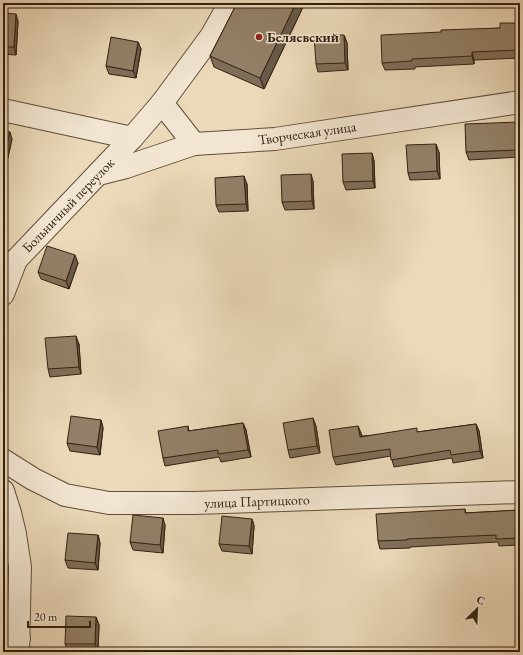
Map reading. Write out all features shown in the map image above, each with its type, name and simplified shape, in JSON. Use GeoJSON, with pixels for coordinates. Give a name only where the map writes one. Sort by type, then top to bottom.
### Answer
{"type":"FeatureCollection","features":[{"type":"Feature","properties":{"kind":"street","name":"Больничный переулок"},"geometry":{"type":"LineString","coordinates":[[9,265],[132,138],[162,103],[212,35],[230,3]]}},
{"type":"Feature","properties":{"kind":"street","name":"Творческая улица"},"geometry":{"type":"LineString","coordinates":[[98,174],[126,167],[194,144],[275,139],[520,102]]}},
{"type":"Feature","properties":{"kind":"street"},"geometry":{"type":"LineString","coordinates":[[162,103],[194,144]]}},
{"type":"Feature","properties":{"kind":"street"},"geometry":{"type":"LineString","coordinates":[[3,110],[132,138]]}},
{"type":"Feature","properties":{"kind":"street"},"geometry":{"type":"LineString","coordinates":[[3,294],[9,265]]}},
{"type":"Feature","properties":{"kind":"street","name":"улица Партицкого"},"geometry":{"type":"LineString","coordinates":[[3,460],[33,479],[65,495],[110,502],[194,503],[520,492]]}},
{"type":"Feature","properties":{"kind":"street"},"geometry":{"type":"LineString","coordinates":[[3,491],[14,527],[20,567],[13,647]]}},
{"type":"Feature","properties":{"kind":"building","name":"Беляевский"},"geometry":{"type":"Polygon","coordinates":[[[237,3],[296,3],[260,78],[210,56],[237,3]]]}},
{"type":"Feature","properties":{"kind":"building"},"geometry":{"type":"Polygon","coordinates":[[[3,13],[16,14],[14,47],[3,47],[3,13]]]}},
{"type":"Feature","properties":{"kind":"building"},"geometry":{"type":"Polygon","coordinates":[[[500,23],[520,23],[520,50],[472,52],[472,56],[412,59],[412,61],[382,63],[381,35],[441,32],[441,30],[500,28],[500,23]]]}},
{"type":"Feature","properties":{"kind":"building"},"geometry":{"type":"Polygon","coordinates":[[[344,35],[345,63],[316,64],[314,36],[344,35]]]}},
{"type":"Feature","properties":{"kind":"building"},"geometry":{"type":"Polygon","coordinates":[[[111,37],[138,42],[133,71],[106,66],[111,37]]]}},
{"type":"Feature","properties":{"kind":"building"},"geometry":{"type":"Polygon","coordinates":[[[520,122],[520,150],[466,152],[465,124],[520,122]]]}},
{"type":"Feature","properties":{"kind":"building"},"geometry":{"type":"Polygon","coordinates":[[[3,130],[10,132],[3,158],[3,130]]]}},
{"type":"Feature","properties":{"kind":"building"},"geometry":{"type":"Polygon","coordinates":[[[436,144],[437,171],[408,173],[406,145],[436,144]]]}},
{"type":"Feature","properties":{"kind":"building"},"geometry":{"type":"Polygon","coordinates":[[[372,153],[373,181],[343,182],[342,154],[372,153]]]}},
{"type":"Feature","properties":{"kind":"building"},"geometry":{"type":"Polygon","coordinates":[[[311,174],[312,201],[282,202],[281,175],[311,174]]]}},
{"type":"Feature","properties":{"kind":"building"},"geometry":{"type":"Polygon","coordinates":[[[244,176],[246,204],[216,205],[215,178],[244,176]]]}},
{"type":"Feature","properties":{"kind":"building"},"geometry":{"type":"Polygon","coordinates":[[[47,246],[75,255],[66,281],[38,272],[47,246]]]}},
{"type":"Feature","properties":{"kind":"building"},"geometry":{"type":"Polygon","coordinates":[[[76,336],[79,367],[48,369],[45,338],[76,336]]]}},
{"type":"Feature","properties":{"kind":"building"},"geometry":{"type":"Polygon","coordinates":[[[71,416],[101,420],[97,447],[67,443],[71,416]]]}},
{"type":"Feature","properties":{"kind":"building"},"geometry":{"type":"Polygon","coordinates":[[[313,418],[317,446],[288,450],[283,423],[313,418]]]}},
{"type":"Feature","properties":{"kind":"building"},"geometry":{"type":"Polygon","coordinates":[[[243,423],[248,450],[218,454],[218,450],[163,458],[158,431],[188,426],[188,431],[243,423]]]}},
{"type":"Feature","properties":{"kind":"building"},"geometry":{"type":"Polygon","coordinates":[[[476,424],[480,451],[451,455],[450,450],[391,460],[390,449],[333,457],[329,430],[358,426],[360,437],[417,428],[417,432],[476,424]]]}},
{"type":"Feature","properties":{"kind":"building"},"geometry":{"type":"Polygon","coordinates":[[[465,509],[465,513],[520,510],[520,538],[496,539],[496,535],[378,541],[376,514],[465,509]]]}},
{"type":"Feature","properties":{"kind":"building"},"geometry":{"type":"Polygon","coordinates":[[[133,515],[163,518],[160,545],[130,542],[133,515]]]}},
{"type":"Feature","properties":{"kind":"building"},"geometry":{"type":"Polygon","coordinates":[[[222,516],[252,519],[249,546],[219,544],[222,516]]]}},
{"type":"Feature","properties":{"kind":"building"},"geometry":{"type":"Polygon","coordinates":[[[68,533],[98,535],[95,563],[65,560],[68,533]]]}},
{"type":"Feature","properties":{"kind":"building"},"geometry":{"type":"Polygon","coordinates":[[[66,616],[96,617],[95,644],[65,644],[66,616]]]}},
{"type":"Feature","properties":{"kind":"place","name":"Беляевский"},"geometry":{"type":"Point","coordinates":[259,37]}}]}
